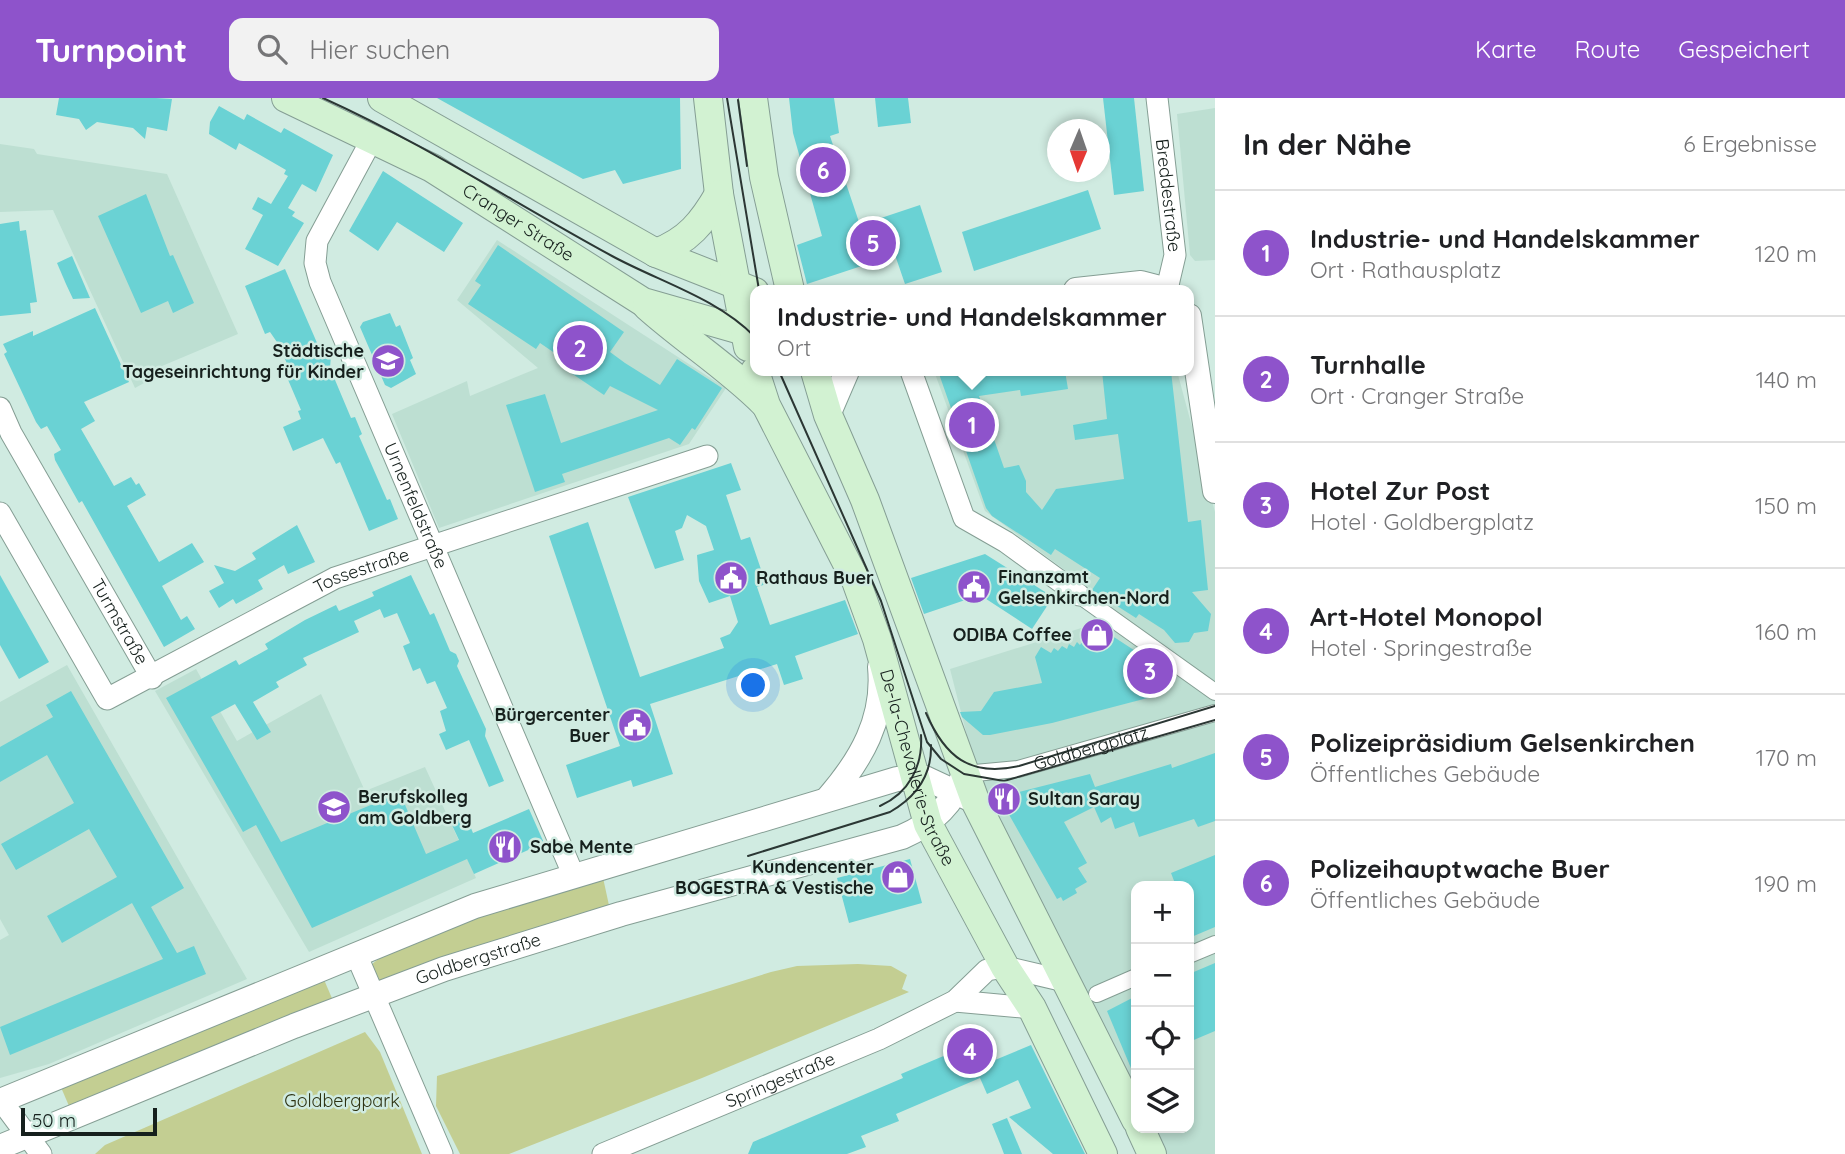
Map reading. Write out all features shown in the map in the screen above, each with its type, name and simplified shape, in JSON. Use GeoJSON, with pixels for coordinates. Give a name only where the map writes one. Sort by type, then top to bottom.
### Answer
{"type":"FeatureCollection","features":[{"type":"Feature","properties":{"kind":"main road","name":"Cranger Straße"},"geometry":{"type":"LineString","coordinates":[[286,98],[432,168],[643,302],[749,333]]}},
{"type":"Feature","properties":{"kind":"main road"},"geometry":{"type":"LineString","coordinates":[[382,98],[656,253],[746,287]]}},
{"type":"Feature","properties":{"kind":"main road","name":"De-la-Chevallerie-Straße"},"geometry":{"type":"LineString","coordinates":[[708,98],[719,194],[746,287],[749,333]]}},
{"type":"Feature","properties":{"kind":"main road"},"geometry":{"type":"LineString","coordinates":[[753,98],[764,177],[789,285]]}},
{"type":"Feature","properties":{"kind":"main road"},"geometry":{"type":"LineString","coordinates":[[656,253],[678,245],[692,233],[719,194]]}},
{"type":"Feature","properties":{"kind":"main road"},"geometry":{"type":"LineString","coordinates":[[643,302],[677,334],[743,381],[766,405]]}},
{"type":"Feature","properties":{"kind":"main road","name":"De-la-Chevallerie-Straße"},"geometry":{"type":"LineString","coordinates":[[757,376],[766,405],[849,565],[877,639],[928,824],[973,910],[996,968],[1032,1008],[1103,1154]]}},
{"type":"Feature","properties":{"kind":"main road"},"geometry":{"type":"LineString","coordinates":[[816,376],[828,415],[865,500],[947,719],[966,789],[1069,982],[1131,1109]]}},
{"type":"Feature","properties":{"kind":"main road"},"geometry":{"type":"LineString","coordinates":[[1142,1133],[1152,1154]]}},
{"type":"Feature","properties":{"kind":"street","name":"Breddestraße"},"geometry":{"type":"LineString","coordinates":[[1157,98],[1175,256],[1169,285]]}},
{"type":"Feature","properties":{"kind":"street","name":"Urnenfeldstraße"},"geometry":{"type":"LineString","coordinates":[[372,139],[317,241],[315,263],[320,282],[573,874]]}},
{"type":"Feature","properties":{"kind":"street"},"geometry":{"type":"LineString","coordinates":[[1122,285],[1149,285]]}},
{"type":"Feature","properties":{"kind":"street"},"geometry":{"type":"LineString","coordinates":[[1194,350],[1215,491]]}},
{"type":"Feature","properties":{"kind":"street"},"geometry":{"type":"LineString","coordinates":[[828,415],[845,376]]}},
{"type":"Feature","properties":{"kind":"street"},"geometry":{"type":"LineString","coordinates":[[913,376],[964,518],[1006,541],[1215,692]]}},
{"type":"Feature","properties":{"kind":"street","name":"Turmstraße"},"geometry":{"type":"LineString","coordinates":[[0,408],[6,437],[152,678],[107,699],[0,513]]}},
{"type":"Feature","properties":{"kind":"street","name":"Tossestraße"},"geometry":{"type":"LineString","coordinates":[[152,678],[335,578],[707,456]]}},
{"type":"Feature","properties":{"kind":"street"},"geometry":{"type":"LineString","coordinates":[[828,798],[854,767],[877,716],[882,685],[877,639]]}},
{"type":"Feature","properties":{"kind":"street","name":"Goldbergplatz"},"geometry":{"type":"LineString","coordinates":[[966,789],[1018,769],[1215,713]]}},
{"type":"Feature","properties":{"kind":"street"},"geometry":{"type":"LineString","coordinates":[[35,1144],[0,1100],[475,906],[828,798],[913,777],[966,789]]}},
{"type":"Feature","properties":{"kind":"street","name":"Goldbergstraße"},"geometry":{"type":"LineString","coordinates":[[0,1147],[35,1144],[373,995],[467,961],[621,914],[902,837],[928,824],[966,789]]}},
{"type":"Feature","properties":{"kind":"street"},"geometry":{"type":"LineString","coordinates":[[1194,953],[1215,944]]}},
{"type":"Feature","properties":{"kind":"street"},"geometry":{"type":"LineString","coordinates":[[356,954],[442,1154]]}},
{"type":"Feature","properties":{"kind":"street"},"geometry":{"type":"LineString","coordinates":[[996,968],[1069,982]]}},
{"type":"Feature","properties":{"kind":"street","name":"Springestraße"},"geometry":{"type":"LineString","coordinates":[[603,1154],[878,1039],[954,1001],[996,968]]}},
{"type":"Feature","properties":{"kind":"street"},"geometry":{"type":"LineString","coordinates":[[1097,994],[1131,979]]}},
{"type":"Feature","properties":{"kind":"street"},"geometry":{"type":"LineString","coordinates":[[954,1001],[1032,1008]]}},
{"type":"Feature","properties":{"kind":"shaded area"},"geometry":{"type":"Polygon","coordinates":[[[1215,108],[1215,260],[1195,261],[1190,255],[1177,114],[1215,108]]]}},
{"type":"Feature","properties":{"kind":"shaded area"},"geometry":{"type":"Polygon","coordinates":[[[0,144],[34,149],[37,154],[167,174],[238,334],[162,366],[164,372],[135,388],[53,210],[0,212],[0,144]]]}},
{"type":"Feature","properties":{"kind":"shaded area"},"geometry":{"type":"Polygon","coordinates":[[[497,240],[726,388],[689,444],[439,528],[392,414],[467,381],[470,396],[538,368],[457,300],[497,240]]]}},
{"type":"Feature","properties":{"kind":"shaded area"},"geometry":{"type":"Polygon","coordinates":[[[936,376],[1178,376],[1215,512],[1215,1154],[1159,1154],[1148,1133],[1194,1133],[1194,881],[1131,881],[1131,1096],[976,771],[950,669],[1094,624],[1092,590],[985,511],[936,376]]]}},
{"type":"Feature","properties":{"kind":"shaded area"},"geometry":{"type":"Polygon","coordinates":[[[67,665],[247,979],[49,1064],[0,1078],[0,940],[9,935],[0,919],[0,702],[67,665]]]}},
{"type":"Feature","properties":{"kind":"shaded area","name":"Berufskolleg am Goldberg"},"geometry":{"type":"Polygon","coordinates":[[[196,669],[237,741],[321,694],[365,791],[425,767],[476,878],[309,952],[155,691],[196,669]]]}},
{"type":"Feature","properties":{"kind":"green space"},"geometry":{"type":"Polygon","coordinates":[[[602,873],[610,910],[384,982],[375,980],[371,966],[408,944],[478,916],[602,873]]]}},
{"type":"Feature","properties":{"kind":"green space"},"geometry":{"type":"Polygon","coordinates":[[[797,966],[891,966],[907,975],[902,989],[909,992],[509,1154],[460,1154],[436,1106],[437,1076],[771,972],[797,966]]]}},
{"type":"Feature","properties":{"kind":"green space"},"geometry":{"type":"Polygon","coordinates":[[[322,975],[334,1003],[72,1113],[60,1085],[322,975]]]}},
{"type":"Feature","properties":{"kind":"green space","name":"Goldbergpark"},"geometry":{"type":"Polygon","coordinates":[[[365,1032],[380,1052],[422,1154],[95,1154],[105,1145],[365,1032]]]}},
{"type":"Feature","properties":{"kind":"building"},"geometry":{"type":"Polygon","coordinates":[[[59,98],[172,99],[167,131],[147,127],[145,139],[133,128],[97,122],[86,130],[79,119],[56,115],[59,98]]]}},
{"type":"Feature","properties":{"kind":"building"},"geometry":{"type":"Polygon","coordinates":[[[437,98],[680,98],[681,169],[623,184],[615,170],[583,179],[437,98]]]}},
{"type":"Feature","properties":{"kind":"building"},"geometry":{"type":"Polygon","coordinates":[[[789,98],[834,98],[839,133],[830,136],[860,225],[920,205],[942,272],[905,284],[895,255],[807,284],[797,245],[822,236],[793,133],[789,98]]]}},
{"type":"Feature","properties":{"kind":"building"},"geometry":{"type":"Polygon","coordinates":[[[875,98],[908,98],[911,123],[878,127],[875,98]]]}},
{"type":"Feature","properties":{"kind":"building"},"geometry":{"type":"Polygon","coordinates":[[[1103,98],[1134,98],[1144,191],[1114,195],[1110,160],[1110,119],[1105,119],[1103,98]]]}},
{"type":"Feature","properties":{"kind":"building"},"geometry":{"type":"Polygon","coordinates":[[[219,106],[244,120],[247,114],[281,133],[284,128],[333,155],[316,192],[302,184],[288,208],[295,212],[292,216],[304,223],[278,266],[245,249],[263,215],[252,209],[258,197],[271,204],[288,176],[284,174],[286,170],[239,143],[236,150],[209,134],[210,122],[219,106]]]}},
{"type":"Feature","properties":{"kind":"building"},"geometry":{"type":"Polygon","coordinates":[[[383,171],[463,223],[444,252],[397,222],[378,251],[349,231],[383,171]]]}},
{"type":"Feature","properties":{"kind":"building"},"geometry":{"type":"Polygon","coordinates":[[[1088,190],[1101,229],[974,271],[962,232],[1088,190]]]}},
{"type":"Feature","properties":{"kind":"building"},"geometry":{"type":"Polygon","coordinates":[[[146,194],[170,256],[173,255],[194,303],[173,313],[168,301],[141,313],[98,216],[146,194]]]}},
{"type":"Feature","properties":{"kind":"building"},"geometry":{"type":"Polygon","coordinates":[[[19,221],[20,231],[26,230],[37,302],[30,303],[31,313],[0,316],[0,224],[19,221]]]}},
{"type":"Feature","properties":{"kind":"building"},"geometry":{"type":"Polygon","coordinates":[[[498,245],[624,332],[610,352],[625,363],[660,385],[677,359],[722,388],[695,430],[692,428],[680,445],[669,438],[562,474],[565,482],[535,492],[506,405],[545,394],[561,443],[658,410],[610,386],[604,395],[571,373],[575,367],[540,343],[536,349],[468,304],[481,285],[475,281],[498,245]]]}},
{"type":"Feature","properties":{"kind":"building"},"geometry":{"type":"Polygon","coordinates":[[[72,256],[90,298],[73,299],[57,263],[72,256]]]}},
{"type":"Feature","properties":{"kind":"building"},"geometry":{"type":"Polygon","coordinates":[[[285,269],[324,359],[331,355],[330,368],[351,418],[355,417],[362,434],[359,436],[398,519],[369,531],[340,462],[336,464],[323,438],[293,451],[283,427],[301,419],[298,411],[301,410],[283,368],[288,366],[279,345],[270,332],[265,334],[245,286],[285,269]]]}},
{"type":"Feature","properties":{"kind":"building"},"geometry":{"type":"Polygon","coordinates":[[[95,308],[129,382],[84,402],[95,421],[81,429],[114,486],[131,477],[136,485],[139,483],[146,495],[127,506],[159,562],[192,543],[204,562],[162,586],[181,620],[187,616],[195,629],[164,647],[82,501],[79,503],[55,460],[54,454],[61,450],[47,426],[41,429],[36,422],[4,354],[7,352],[3,344],[33,331],[33,336],[95,308]]]}},
{"type":"Feature","properties":{"kind":"building"},"geometry":{"type":"Polygon","coordinates":[[[390,313],[396,327],[400,325],[413,358],[410,360],[416,374],[391,388],[385,385],[360,327],[363,322],[390,313]]]}},
{"type":"Feature","properties":{"kind":"building"},"geometry":{"type":"Polygon","coordinates":[[[940,376],[1066,376],[1068,389],[1021,396],[1020,390],[979,396],[1004,468],[1019,465],[1026,481],[1026,492],[1042,510],[1056,489],[1124,479],[1118,434],[1075,440],[1073,425],[1107,419],[1103,376],[1172,376],[1188,522],[1201,520],[1208,590],[1192,592],[1211,614],[1208,631],[1194,633],[1189,642],[1175,643],[1164,630],[1139,614],[1136,618],[1092,590],[1100,578],[1055,549],[1051,555],[992,516],[986,508],[940,376]]]}},
{"type":"Feature","properties":{"kind":"building"},"geometry":{"type":"Polygon","coordinates":[[[731,463],[741,490],[726,495],[741,540],[750,537],[766,584],[757,587],[770,625],[845,600],[858,634],[795,656],[803,679],[784,685],[777,664],[650,704],[673,774],[633,787],[631,780],[577,798],[566,765],[620,746],[549,536],[588,522],[640,677],[724,648],[720,638],[730,634],[738,622],[730,596],[709,603],[699,581],[697,555],[714,550],[706,526],[687,515],[682,528],[675,531],[684,560],[655,569],[628,497],[731,463]]]}},
{"type":"Feature","properties":{"kind":"building"},"geometry":{"type":"Polygon","coordinates":[[[297,525],[315,562],[288,574],[284,565],[258,580],[263,589],[236,604],[233,599],[219,608],[209,591],[224,583],[214,565],[235,571],[256,559],[252,553],[297,525]]]}},
{"type":"Feature","properties":{"kind":"building","name":"Finanzamt Gelsenkirchen-Nord"},"geometry":{"type":"Polygon","coordinates":[[[985,554],[1053,597],[1032,629],[980,595],[924,614],[911,578],[985,554]]]}},
{"type":"Feature","properties":{"kind":"building"},"geometry":{"type":"Polygon","coordinates":[[[0,575],[49,662],[19,679],[0,645],[0,575]]]}},
{"type":"Feature","properties":{"kind":"building"},"geometry":{"type":"Polygon","coordinates":[[[411,575],[430,615],[434,613],[450,651],[456,654],[459,661],[457,666],[486,729],[485,736],[504,781],[489,787],[469,740],[446,750],[439,734],[446,731],[440,711],[447,708],[435,681],[427,684],[420,668],[413,671],[403,646],[410,643],[397,613],[384,618],[380,609],[354,621],[359,632],[303,658],[307,665],[276,682],[279,687],[253,702],[271,732],[257,740],[235,704],[211,717],[281,842],[400,793],[426,854],[459,840],[451,823],[466,816],[473,833],[529,809],[544,843],[474,874],[467,859],[312,928],[256,825],[243,832],[166,698],[236,660],[239,665],[268,649],[265,644],[305,620],[336,605],[339,611],[374,596],[372,592],[411,575]]]}},
{"type":"Feature","properties":{"kind":"building"},"geometry":{"type":"Polygon","coordinates":[[[1094,624],[1169,673],[1159,695],[1052,723],[990,735],[983,735],[962,717],[960,712],[981,711],[994,692],[1042,683],[1035,657],[1041,647],[1051,653],[1054,648],[1058,651],[1062,646],[1067,649],[1069,644],[1074,647],[1077,642],[1080,645],[1094,624]]]}},
{"type":"Feature","properties":{"kind":"building"},"geometry":{"type":"Polygon","coordinates":[[[71,691],[184,888],[151,907],[177,953],[194,946],[206,974],[10,1055],[0,1027],[163,959],[132,903],[62,943],[47,916],[117,877],[89,829],[16,870],[1,844],[74,803],[47,755],[0,782],[0,747],[53,717],[46,705],[71,691]]]}},
{"type":"Feature","properties":{"kind":"building"},"geometry":{"type":"Polygon","coordinates":[[[1215,753],[1215,821],[1198,827],[1194,819],[1139,837],[1134,822],[1115,829],[1111,817],[1101,823],[1094,807],[1064,822],[1087,863],[1078,868],[1087,882],[1075,889],[1077,893],[1063,901],[1061,897],[1057,899],[999,797],[1090,774],[1095,787],[1171,764],[1172,768],[1215,753]]]}},
{"type":"Feature","properties":{"kind":"building"},"geometry":{"type":"Polygon","coordinates":[[[1215,855],[1215,927],[1194,936],[1194,881],[1174,881],[1171,873],[1215,855]]]}},
{"type":"Feature","properties":{"kind":"building"},"geometry":{"type":"Polygon","coordinates":[[[910,859],[922,903],[849,923],[837,878],[910,859]]]}},
{"type":"Feature","properties":{"kind":"building"},"geometry":{"type":"Polygon","coordinates":[[[1215,963],[1215,1031],[1194,1040],[1194,1007],[1194,972],[1215,963]]]}},
{"type":"Feature","properties":{"kind":"building"},"geometry":{"type":"Polygon","coordinates":[[[1131,999],[1131,1068],[1107,1011],[1131,999]]]}},
{"type":"Feature","properties":{"kind":"building"},"geometry":{"type":"Polygon","coordinates":[[[986,1038],[995,1060],[1031,1045],[1085,1154],[1053,1154],[1009,1117],[1031,1108],[1018,1080],[987,1094],[980,1078],[896,1114],[899,1121],[861,1136],[866,1147],[847,1154],[748,1154],[753,1142],[903,1078],[901,1074],[986,1038]]]}},
{"type":"Feature","properties":{"kind":"building"},"geometry":{"type":"Polygon","coordinates":[[[1007,1118],[1022,1154],[1004,1154],[992,1124],[1007,1118]]]}},
{"type":"Feature","properties":{"kind":"tram line"},"geometry":{"type":"LineString","coordinates":[[323,98],[433,154],[612,256],[706,301],[750,332]]}},
{"type":"Feature","properties":{"kind":"tram line"},"geometry":{"type":"LineString","coordinates":[[727,98],[758,285]]}},
{"type":"Feature","properties":{"kind":"tram line"},"geometry":{"type":"LineString","coordinates":[[738,100],[747,166]]}},
{"type":"Feature","properties":{"kind":"tram line"},"geometry":{"type":"LineString","coordinates":[[781,376],[881,601],[927,742],[941,759],[964,774],[1004,781],[1215,720]]}},
{"type":"Feature","properties":{"kind":"tram line"},"geometry":{"type":"LineString","coordinates":[[926,713],[942,741],[961,760],[986,769],[1002,769],[1215,706]]}},
{"type":"Feature","properties":{"kind":"tram line"},"geometry":{"type":"LineString","coordinates":[[880,806],[899,794],[912,777],[920,757],[921,735]]}},
{"type":"Feature","properties":{"kind":"tram line"},"geometry":{"type":"LineString","coordinates":[[748,856],[890,812],[908,800],[921,784],[929,766],[931,745]]}},
{"type":"Feature","properties":{"kind":"place","name":"Polizeihauptwache Buer"},"geometry":{"type":"Point","coordinates":[823,170]}},
{"type":"Feature","properties":{"kind":"place","name":"Polizeipräsidium Gelsenkirchen"},"geometry":{"type":"Point","coordinates":[873,243]}},
{"type":"Feature","properties":{"kind":"place","name":"Turnhalle"},"geometry":{"type":"Point","coordinates":[580,348]}},
{"type":"Feature","properties":{"kind":"place","name":"Städtische Tageseinrichtung für Kinder"},"geometry":{"type":"Point","coordinates":[388,361]}},
{"type":"Feature","properties":{"kind":"place","name":"Industrie- und Handelskammer"},"geometry":{"type":"Point","coordinates":[972,425]}},
{"type":"Feature","properties":{"kind":"place","name":"Rathaus Buer"},"geometry":{"type":"Point","coordinates":[731,578]}},
{"type":"Feature","properties":{"kind":"place","name":"Finanzamt Gelsenkirchen-Nord"},"geometry":{"type":"Point","coordinates":[974,587]}},
{"type":"Feature","properties":{"kind":"place","name":"ODIBA Coffee"},"geometry":{"type":"Point","coordinates":[1097,635]}},
{"type":"Feature","properties":{"kind":"place","name":"Hotel Zur Post"},"geometry":{"type":"Point","coordinates":[1150,671]}},
{"type":"Feature","properties":{"kind":"place","name":"Bürgercenter Buer"},"geometry":{"type":"Point","coordinates":[635,725]}},
{"type":"Feature","properties":{"kind":"place","name":"Sultan Saray"},"geometry":{"type":"Point","coordinates":[1004,799]}},
{"type":"Feature","properties":{"kind":"place","name":"Berufskolleg am Goldberg"},"geometry":{"type":"Point","coordinates":[334,807]}},
{"type":"Feature","properties":{"kind":"place","name":"Sabe Mente"},"geometry":{"type":"Point","coordinates":[505,847]}},
{"type":"Feature","properties":{"kind":"place","name":"Kundencenter BOGESTRA & Vestische"},"geometry":{"type":"Point","coordinates":[898,877]}},
{"type":"Feature","properties":{"kind":"place","name":"Art-Hotel Monopol"},"geometry":{"type":"Point","coordinates":[970,1051]}}]}
